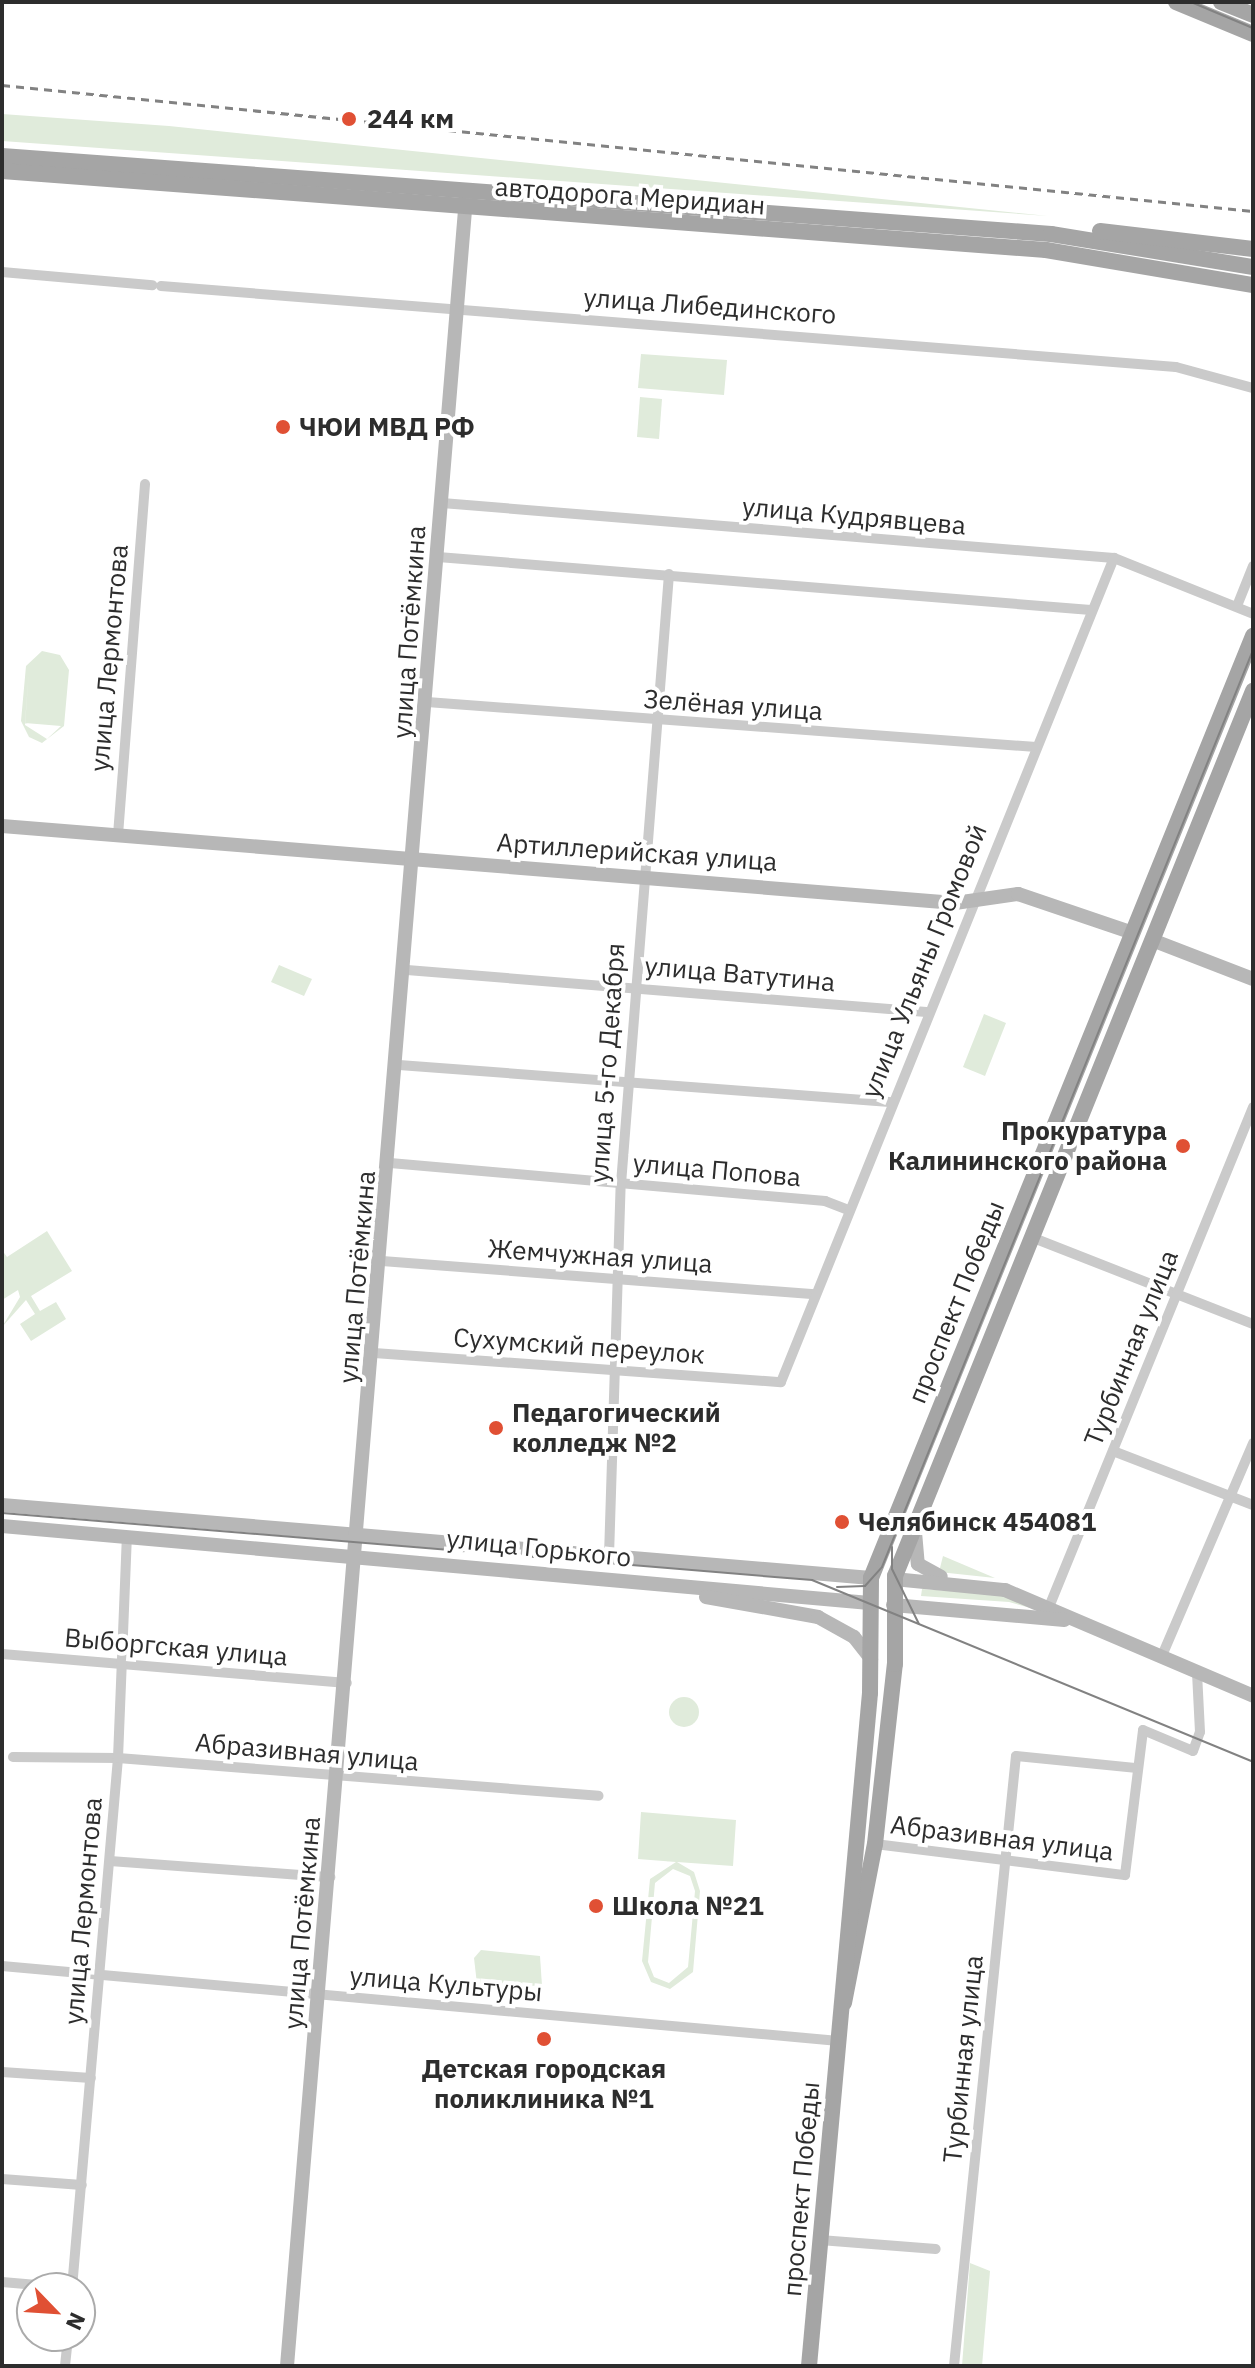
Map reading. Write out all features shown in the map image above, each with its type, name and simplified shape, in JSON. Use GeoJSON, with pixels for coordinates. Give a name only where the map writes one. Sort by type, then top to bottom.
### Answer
{"type":"FeatureCollection","features":[{"type":"Feature","properties":{"kind":"main road"},"geometry":{"type":"LineString","coordinates":[[1176,2],[1253,34]]}},
{"type":"Feature","properties":{"kind":"main road"},"geometry":{"type":"LineString","coordinates":[[1221,2],[1253,15]]}},
{"type":"Feature","properties":{"kind":"main road","name":"автодорога Меридиан"},"geometry":{"type":"LineString","coordinates":[[2,156],[1046,250],[1253,285]]}},
{"type":"Feature","properties":{"kind":"main road","name":"автодорога Меридиан"},"geometry":{"type":"LineString","coordinates":[[2,171],[1051,234],[1253,267]]}},
{"type":"Feature","properties":{"kind":"main road"},"geometry":{"type":"LineString","coordinates":[[1051,234],[1085,230],[1253,249]]}},
{"type":"Feature","properties":{"kind":"main road","name":"проспект Победы"},"geometry":{"type":"LineString","coordinates":[[809,2366],[872,1661],[871,1578],[1130,932],[1253,636]]}},
{"type":"Feature","properties":{"kind":"main road","name":"проспект Победы"},"geometry":{"type":"LineString","coordinates":[[840,2017],[875,1844],[895,1664],[894,1579],[1253,691]]}},
{"type":"Feature","properties":{"kind":"main road","name":"Артиллерийская улица"},"geometry":{"type":"LineString","coordinates":[[1130,932],[1152,940]]}},
{"type":"Feature","properties":{"kind":"main road","name":"улица Горького"},"geometry":{"type":"LineString","coordinates":[[871,1578],[894,1579]]}},
{"type":"Feature","properties":{"kind":"main road","name":"улица Горького"},"geometry":{"type":"LineString","coordinates":[[870,1603],[893,1605]]}},
{"type":"Feature","properties":{"kind":"street","name":"улица Потёмкина"},"geometry":{"type":"LineString","coordinates":[[287,2366],[417,859],[466,200]]}},
{"type":"Feature","properties":{"kind":"street","name":"улица Либединского"},"geometry":{"type":"LineString","coordinates":[[2,272],[457,312],[1176,367],[1253,388]]}},
{"type":"Feature","properties":{"kind":"street","name":"улица Лермонтова"},"geometry":{"type":"LineString","coordinates":[[118,835],[145,484]]}},
{"type":"Feature","properties":{"kind":"street","name":"улица Кудрявцева"},"geometry":{"type":"LineString","coordinates":[[442,503],[1114,558],[1253,614]]}},
{"type":"Feature","properties":{"kind":"street"},"geometry":{"type":"LineString","coordinates":[[438,557],[1091,610]]}},
{"type":"Feature","properties":{"kind":"street","name":"улица Ульяны Громовой"},"geometry":{"type":"LineString","coordinates":[[781,1382],[926,1012],[1114,558]]}},
{"type":"Feature","properties":{"kind":"street"},"geometry":{"type":"LineString","coordinates":[[1237,606],[1253,566]]}},
{"type":"Feature","properties":{"kind":"street","name":"улица 5-го Декабря"},"geometry":{"type":"LineString","coordinates":[[609,1556],[617,1280],[627,1083],[654,722],[669,574]]}},
{"type":"Feature","properties":{"kind":"street","name":"Зелёная улица"},"geometry":{"type":"LineString","coordinates":[[427,702],[654,722],[1036,747]]}},
{"type":"Feature","properties":{"kind":"street","name":"Артиллерийская улица"},"geometry":{"type":"LineString","coordinates":[[2,826],[955,903],[973,897],[1032,896],[1130,932]]}},
{"type":"Feature","properties":{"kind":"street","name":"Артиллерийская улица"},"geometry":{"type":"LineString","coordinates":[[1152,940],[1253,979]]}},
{"type":"Feature","properties":{"kind":"street","name":"улица Ватутина"},"geometry":{"type":"LineString","coordinates":[[407,970],[926,1012]]}},
{"type":"Feature","properties":{"kind":"street"},"geometry":{"type":"LineString","coordinates":[[399,1065],[890,1102]]}},
{"type":"Feature","properties":{"kind":"street","name":"Турбинная улица"},"geometry":{"type":"LineString","coordinates":[[1049,1607],[1253,1107]]}},
{"type":"Feature","properties":{"kind":"street","name":"улица Попова"},"geometry":{"type":"LineString","coordinates":[[390,1163],[825,1201],[848,1210]]}},
{"type":"Feature","properties":{"kind":"street"},"geometry":{"type":"LineString","coordinates":[[1031,1237],[1253,1324]]}},
{"type":"Feature","properties":{"kind":"street","name":"Жемчужная улица"},"geometry":{"type":"LineString","coordinates":[[382,1261],[815,1294]]}},
{"type":"Feature","properties":{"kind":"street","name":"Сухумский переулок"},"geometry":{"type":"LineString","coordinates":[[374,1353],[615,1373],[781,1382]]}},
{"type":"Feature","properties":{"kind":"street"},"geometry":{"type":"LineString","coordinates":[[1161,1658],[1253,1443]]}},
{"type":"Feature","properties":{"kind":"street"},"geometry":{"type":"LineString","coordinates":[[1113,1451],[1253,1505]]}},
{"type":"Feature","properties":{"kind":"street","name":"улица Горького"},"geometry":{"type":"LineString","coordinates":[[2,1505],[871,1578]]}},
{"type":"Feature","properties":{"kind":"street","name":"улица Горького"},"geometry":{"type":"LineString","coordinates":[[916,1523],[918,1564],[956,1583]]}},
{"type":"Feature","properties":{"kind":"street","name":"улица Горького"},"geometry":{"type":"LineString","coordinates":[[2,1526],[358,1554],[870,1603]]}},
{"type":"Feature","properties":{"kind":"street","name":"улица Лермонтова"},"geometry":{"type":"LineString","coordinates":[[74,2272],[118,1758],[127,1537]]}},
{"type":"Feature","properties":{"kind":"street"},"geometry":{"type":"LineString","coordinates":[[522,1570],[525,1549]]}},
{"type":"Feature","properties":{"kind":"street","name":"улица Горького"},"geometry":{"type":"LineString","coordinates":[[894,1579],[1005,1590],[1253,1696]]}},
{"type":"Feature","properties":{"kind":"street"},"geometry":{"type":"LineString","coordinates":[[664,1584],[818,1617],[854,1637],[872,1661]]}},
{"type":"Feature","properties":{"kind":"street","name":"улица Горького"},"geometry":{"type":"LineString","coordinates":[[893,1605],[1071,1620]]}},
{"type":"Feature","properties":{"kind":"street","name":"Выборгская улица"},"geometry":{"type":"LineString","coordinates":[[2,1654],[347,1683]]}},
{"type":"Feature","properties":{"kind":"street"},"geometry":{"type":"LineString","coordinates":[[1137,1768],[1143,1730],[1193,1751],[1200,1732],[1197,1673]]}},
{"type":"Feature","properties":{"kind":"street","name":"Турбинная улица"},"geometry":{"type":"LineString","coordinates":[[954,2366],[1016,1756],[1137,1768]]}},
{"type":"Feature","properties":{"kind":"street","name":"Абразивная улица"},"geometry":{"type":"LineString","coordinates":[[13,1757],[118,1758],[598,1796]]}},
{"type":"Feature","properties":{"kind":"street","name":"Абразивная улица"},"geometry":{"type":"LineString","coordinates":[[875,1844],[1125,1875],[1137,1768]]}},
{"type":"Feature","properties":{"kind":"street"},"geometry":{"type":"LineString","coordinates":[[110,1861],[330,1877]]}},
{"type":"Feature","properties":{"kind":"street","name":"улица Культуры"},"geometry":{"type":"LineString","coordinates":[[2,1966],[839,2041]]}},
{"type":"Feature","properties":{"kind":"street"},"geometry":{"type":"LineString","coordinates":[[2,2072],[91,2078]]}},
{"type":"Feature","properties":{"kind":"street"},"geometry":{"type":"LineString","coordinates":[[2,2179],[82,2185]]}},
{"type":"Feature","properties":{"kind":"street"},"geometry":{"type":"LineString","coordinates":[[820,2240],[936,2249]]}},
{"type":"Feature","properties":{"kind":"green space"},"geometry":{"type":"Polygon","coordinates":[[[2,114],[169,126],[1048,216],[2,141],[2,114]]]}},
{"type":"Feature","properties":{"kind":"green space"},"geometry":{"type":"Polygon","coordinates":[[[641,354],[727,360],[724,395],[638,388],[641,354]]]}},
{"type":"Feature","properties":{"kind":"green space"},"geometry":{"type":"Polygon","coordinates":[[[640,397],[662,399],[659,439],[637,437],[640,397]]]}},
{"type":"Feature","properties":{"kind":"green space"},"geometry":{"type":"Polygon","coordinates":[[[42,651],[60,655],[69,670],[64,726],[42,743],[29,737],[21,721],[26,666],[42,651]],[[25,723],[25,725],[47,739],[61,726],[25,723]]]}},
{"type":"Feature","properties":{"kind":"green space"},"geometry":{"type":"Polygon","coordinates":[[[279,965],[312,979],[304,996],[271,982],[279,965]]]}},
{"type":"Feature","properties":{"kind":"green space"},"geometry":{"type":"Polygon","coordinates":[[[984,1014],[1006,1023],[985,1076],[963,1067],[984,1014]]]}},
{"type":"Feature","properties":{"kind":"green space"},"geometry":{"type":"Polygon","coordinates":[[[47,1231],[72,1271],[31,1296],[40,1311],[56,1302],[66,1319],[31,1341],[20,1324],[35,1314],[26,1300],[2,1327],[20,1297],[18,1290],[2,1300],[2,1250],[7,1257],[47,1231]]]}},
{"type":"Feature","properties":{"kind":"green space"},"geometry":{"type":"Polygon","coordinates":[[[943,1556],[995,1578],[939,1572],[943,1556]]]}},
{"type":"Feature","properties":{"kind":"green space"},"geometry":{"type":"Polygon","coordinates":[[[922,1589],[1008,1595],[1055,1615],[1009,1602],[921,1596],[922,1589]]]}},
{"type":"Feature","properties":{"kind":"green space"},"geometry":{"type":"Polygon","coordinates":[[[684,1697],[694,1702],[699,1712],[694,1722],[684,1727],[674,1722],[669,1712],[674,1702],[684,1697]]]}},
{"type":"Feature","properties":{"kind":"green space"},"geometry":{"type":"Polygon","coordinates":[[[641,1812],[736,1820],[733,1866],[677,1862],[694,1872],[700,1891],[693,1972],[670,1989],[651,1982],[642,1961],[650,1879],[676,1862],[638,1859],[641,1812]],[[673,1869],[655,1883],[648,1962],[654,1977],[669,1983],[688,1967],[695,1891],[690,1876],[673,1869]]]}},
{"type":"Feature","properties":{"kind":"green space"},"geometry":{"type":"Polygon","coordinates":[[[481,1950],[540,1956],[542,1986],[477,1984],[474,1958],[481,1950]]]}},
{"type":"Feature","properties":{"kind":"green space"},"geometry":{"type":"Polygon","coordinates":[[[970,2263],[990,2271],[982,2366],[962,2366],[970,2263]]]}},
{"type":"Feature","properties":{"kind":"tram line"},"geometry":{"type":"LineString","coordinates":[[1191,2],[1253,28]]}},
{"type":"Feature","properties":{"kind":"tram line"},"geometry":{"type":"LineString","coordinates":[[837,1587],[865,1586],[882,1567],[1253,650]]}},
{"type":"Feature","properties":{"kind":"tram line"},"geometry":{"type":"LineString","coordinates":[[2,1513],[812,1580],[1253,1762]]}},
{"type":"Feature","properties":{"kind":"tram line"},"geometry":{"type":"LineString","coordinates":[[892,1547],[892,1569],[919,1624]]}},
{"type":"Feature","properties":{"kind":"railway"},"geometry":{"type":"LineString","coordinates":[[2,85],[1253,211]]}},
{"type":"Feature","properties":{"kind":"place","name":"244 км"},"geometry":{"type":"Point","coordinates":[349,119]}},
{"type":"Feature","properties":{"kind":"place","name":"ЧЮИ МВД РФ"},"geometry":{"type":"Point","coordinates":[283,427]}},
{"type":"Feature","properties":{"kind":"place","name":"Прокуратура Калининского района"},"geometry":{"type":"Point","coordinates":[1183,1146]}},
{"type":"Feature","properties":{"kind":"place","name":"Педагогический колледж №2"},"geometry":{"type":"Point","coordinates":[496,1428]}},
{"type":"Feature","properties":{"kind":"place","name":"Челябинск 454081"},"geometry":{"type":"Point","coordinates":[842,1522]}},
{"type":"Feature","properties":{"kind":"place","name":"Школа №21"},"geometry":{"type":"Point","coordinates":[596,1906]}},
{"type":"Feature","properties":{"kind":"place","name":"Детская городская поликлиника №1"},"geometry":{"type":"Point","coordinates":[544,2039]}}]}
